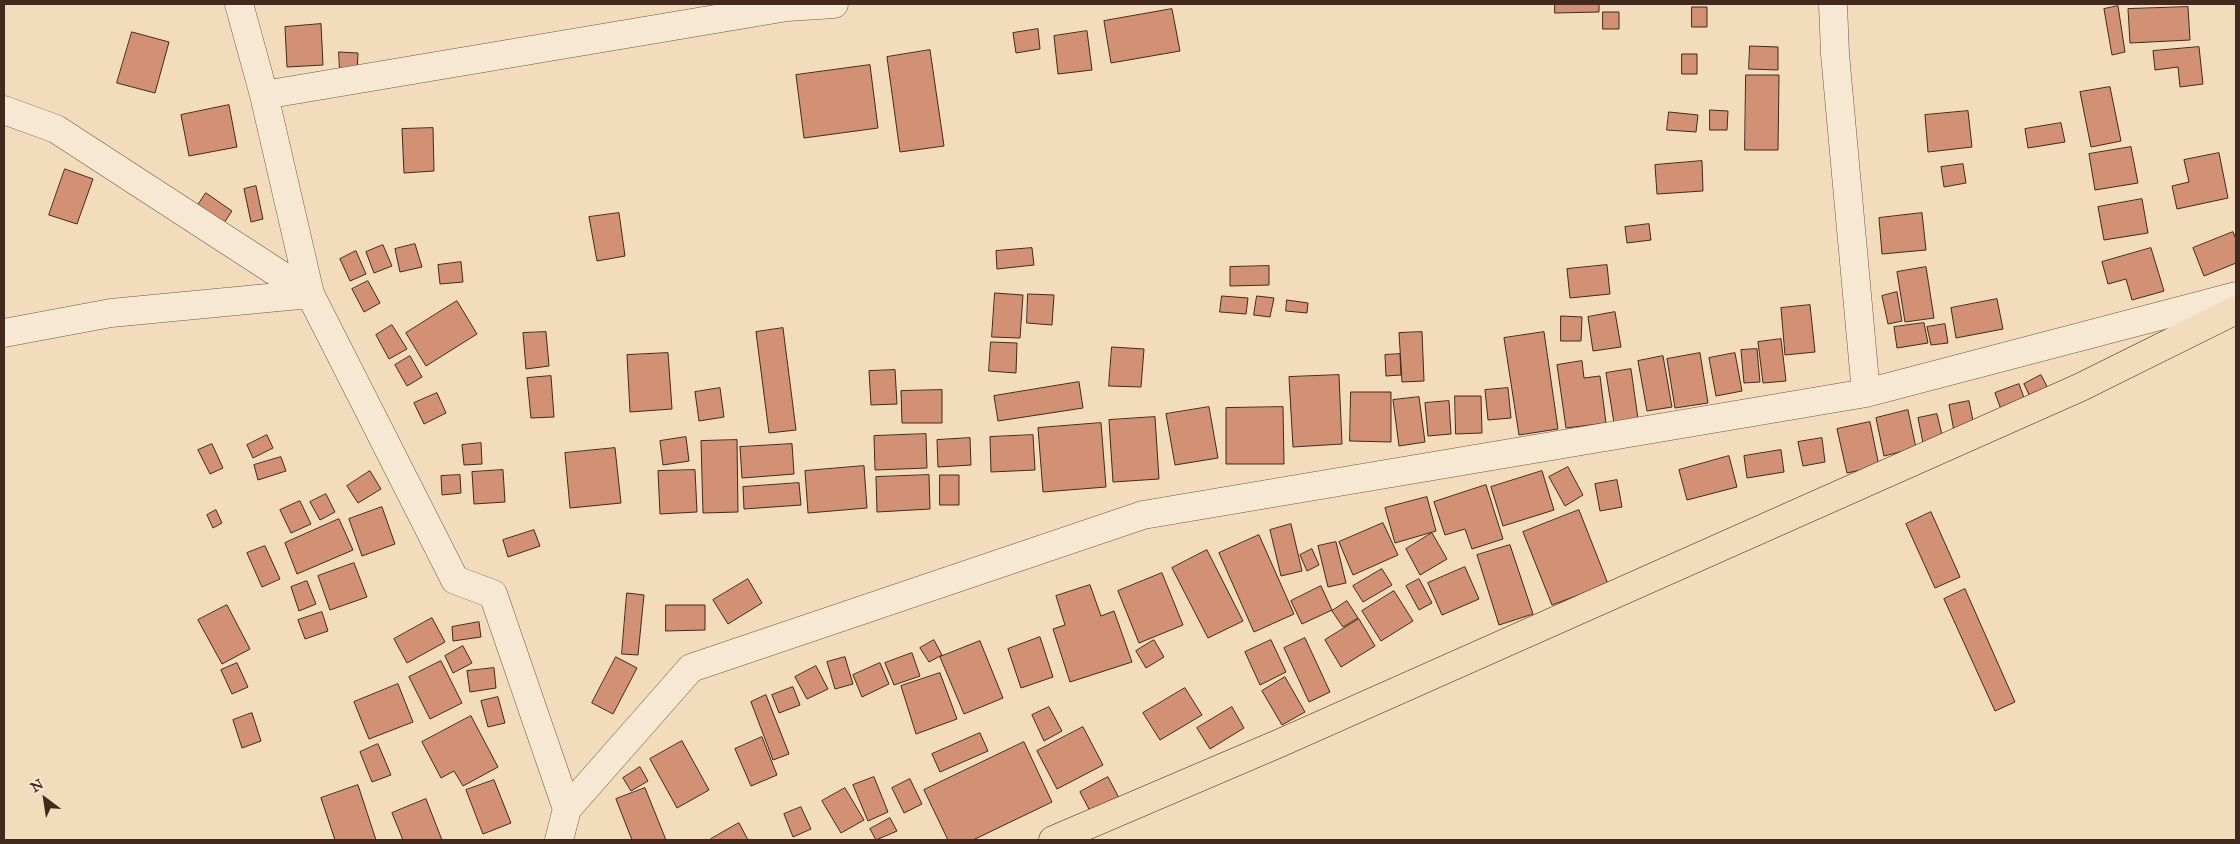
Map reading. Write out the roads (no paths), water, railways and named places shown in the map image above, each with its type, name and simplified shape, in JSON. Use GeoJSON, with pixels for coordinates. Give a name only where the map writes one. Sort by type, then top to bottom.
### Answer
{"type":"FeatureCollection","features":[{"type":"Feature","properties":{"kind":"main road"},"geometry":{"type":"LineString","coordinates":[[1053,840],[1290,739],[2081,387],[2236,310]]}},
{"type":"Feature","properties":{"kind":"street"},"geometry":{"type":"LineString","coordinates":[[239,4],[264,95],[310,294],[455,580],[493,594],[567,809]]}},
{"type":"Feature","properties":{"kind":"street"},"geometry":{"type":"LineString","coordinates":[[264,95],[787,7],[834,4]]}},
{"type":"Feature","properties":{"kind":"street"},"geometry":{"type":"LineString","coordinates":[[1834,4],[1835,54],[1866,393]]}},
{"type":"Feature","properties":{"kind":"street"},"geometry":{"type":"LineString","coordinates":[[4,110],[56,129],[310,294]]}},
{"type":"Feature","properties":{"kind":"street"},"geometry":{"type":"LineString","coordinates":[[4,333],[111,313],[310,294]]}},
{"type":"Feature","properties":{"kind":"street"},"geometry":{"type":"LineString","coordinates":[[559,840],[567,809],[691,668],[1144,515],[1866,393],[2236,296]]}}]}
